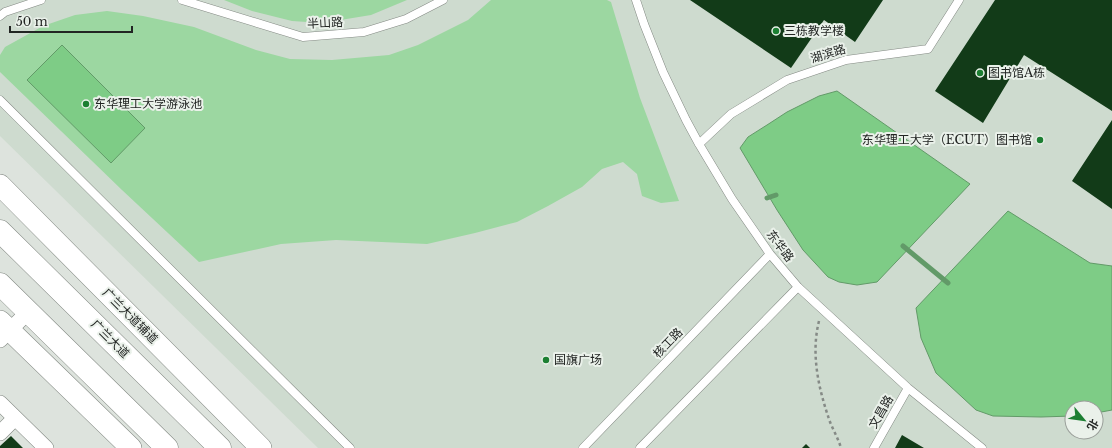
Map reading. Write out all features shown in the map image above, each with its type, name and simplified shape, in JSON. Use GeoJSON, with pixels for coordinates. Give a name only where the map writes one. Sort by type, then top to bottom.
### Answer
{"type":"FeatureCollection","features":[{"type":"Feature","properties":{"kind":"main road","name":"广兰大道辅道"},"geometry":{"type":"LineString","coordinates":[[0,185],[261,448]]}},
{"type":"Feature","properties":{"kind":"main road","name":"广兰大道"},"geometry":{"type":"LineString","coordinates":[[0,231],[220,448]]}},
{"type":"Feature","properties":{"kind":"main road"},"geometry":{"type":"LineString","coordinates":[[0,284],[167,448]]}},
{"type":"Feature","properties":{"kind":"main road"},"geometry":{"type":"LineString","coordinates":[[3,330],[131,448]]}},
{"type":"Feature","properties":{"kind":"street"},"geometry":{"type":"LineString","coordinates":[[3,330],[28,312]]}},
{"type":"Feature","properties":{"kind":"street"},"geometry":{"type":"LineString","coordinates":[[0,403],[46,448]]}},
{"type":"Feature","properties":{"kind":"street"},"geometry":{"type":"LineString","coordinates":[[0,433],[15,418]]}},
{"type":"Feature","properties":{"kind":"lane"},"geometry":{"type":"LineString","coordinates":[[0,16],[5,12],[41,0]]}},
{"type":"Feature","properties":{"kind":"lane","name":"半山路"},"geometry":{"type":"LineString","coordinates":[[182,0],[303,37],[364,32],[406,19],[444,0]]}},
{"type":"Feature","properties":{"kind":"lane","name":"东华路"},"geometry":{"type":"LineString","coordinates":[[636,0],[663,72],[686,120],[732,199],[770,254],[798,287],[908,388],[982,448]]}},
{"type":"Feature","properties":{"kind":"lane","name":"湖滨路"},"geometry":{"type":"LineString","coordinates":[[699,144],[730,114],[787,80],[846,60],[928,49],[959,0]]}},
{"type":"Feature","properties":{"kind":"lane"},"geometry":{"type":"LineString","coordinates":[[0,100],[350,448]]}},
{"type":"Feature","properties":{"kind":"lane","name":"核工路"},"geometry":{"type":"LineString","coordinates":[[583,448],[770,254]]}},
{"type":"Feature","properties":{"kind":"lane"},"geometry":{"type":"LineString","coordinates":[[640,448],[798,287]]}},
{"type":"Feature","properties":{"kind":"lane","name":"文昌路"},"geometry":{"type":"LineString","coordinates":[[874,448],[908,388]]}},
{"type":"Feature","properties":{"kind":"path"},"geometry":{"type":"LineString","coordinates":[[822,309],[815,335],[815,356],[818,382],[828,418],[841,448]]}},
{"type":"Feature","properties":{"kind":"shaded area"},"geometry":{"type":"Polygon","coordinates":[[[0,0],[1112,0],[1112,448],[318,448],[0,136],[0,0]]]}},
{"type":"Feature","properties":{"kind":"shaded area"},"geometry":{"type":"Polygon","coordinates":[[[224,0],[407,0],[371,15],[322,23],[292,21],[252,11],[224,0]]]}},
{"type":"Feature","properties":{"kind":"shaded area"},"geometry":{"type":"Polygon","coordinates":[[[491,0],[607,0],[611,2],[640,98],[679,201],[661,203],[642,196],[637,174],[623,162],[602,169],[582,187],[517,222],[475,233],[427,244],[336,240],[281,244],[199,262],[0,72],[0,55],[5,47],[43,26],[75,15],[107,11],[143,16],[194,27],[256,50],[290,59],[332,60],[389,55],[418,45],[468,20],[491,0]]]}},
{"type":"Feature","properties":{"kind":"shaded area","name":"东华理工大学游泳池"},"geometry":{"type":"Polygon","coordinates":[[[62,45],[145,128],[111,163],[27,80],[62,45]]]}},
{"type":"Feature","properties":{"kind":"shaded area"},"geometry":{"type":"Polygon","coordinates":[[[837,91],[970,184],[877,282],[857,285],[839,282],[828,277],[803,250],[740,148],[748,137],[787,112],[819,96],[837,91]]]}},
{"type":"Feature","properties":{"kind":"shaded area"},"geometry":{"type":"Polygon","coordinates":[[[1008,211],[1090,263],[1112,266],[1112,410],[1104,412],[1104,400],[1064,400],[1064,416],[993,416],[976,410],[936,373],[921,338],[916,308],[1008,211]]]}},
{"type":"Feature","properties":{"kind":"building","name":"三栋教学楼"},"geometry":{"type":"Polygon","coordinates":[[[690,0],[883,0],[855,42],[824,20],[791,68],[690,0]]]}},
{"type":"Feature","properties":{"kind":"building"},"geometry":{"type":"Polygon","coordinates":[[[995,0],[1112,0],[1112,111],[1024,55],[983,123],[935,91],[995,0]]]}},
{"type":"Feature","properties":{"kind":"building"},"geometry":{"type":"Polygon","coordinates":[[[1112,120],[1112,209],[1072,181],[1112,120]]]}},
{"type":"Feature","properties":{"kind":"building"},"geometry":{"type":"Polygon","coordinates":[[[902,435],[924,448],[895,448],[902,435]]]}},
{"type":"Feature","properties":{"kind":"building"},"geometry":{"type":"Polygon","coordinates":[[[11,436],[23,448],[0,448],[0,446],[11,436]]]}},
{"type":"Feature","properties":{"kind":"building"},"geometry":{"type":"Polygon","coordinates":[[[806,444],[810,448],[802,448],[806,444]]]}},
{"type":"Feature","properties":{"kind":"waterway"},"geometry":{"type":"LineString","coordinates":[[767,198],[776,195]]}},
{"type":"Feature","properties":{"kind":"waterway"},"geometry":{"type":"LineString","coordinates":[[903,246],[948,283]]}},
{"type":"Feature","properties":{"kind":"place","name":"三栋教学楼"},"geometry":{"type":"Point","coordinates":[776,31]}},
{"type":"Feature","properties":{"kind":"place","name":"图书馆A栋"},"geometry":{"type":"Point","coordinates":[980,73]}},
{"type":"Feature","properties":{"kind":"place","name":"东华理工大学游泳池"},"geometry":{"type":"Point","coordinates":[86,104]}},
{"type":"Feature","properties":{"kind":"place","name":"东华理工大学（ECUT）图书馆"},"geometry":{"type":"Point","coordinates":[1040,140]}},
{"type":"Feature","properties":{"kind":"place","name":"国旗广场"},"geometry":{"type":"Point","coordinates":[546,360]}}]}
